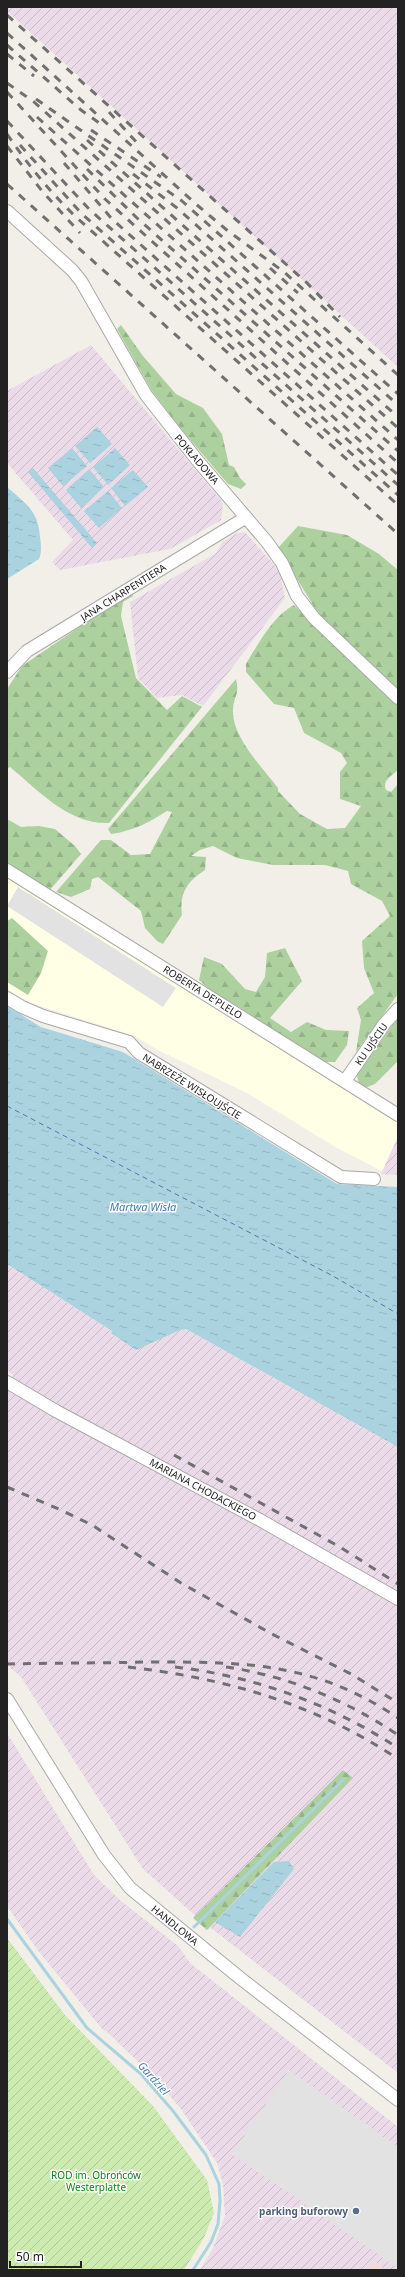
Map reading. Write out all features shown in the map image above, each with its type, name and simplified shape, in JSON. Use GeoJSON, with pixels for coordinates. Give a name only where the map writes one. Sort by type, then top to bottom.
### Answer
{"type":"FeatureCollection","features":[{"type":"Feature","properties":{"kind":"street","name":"POKŁADOWA"},"geometry":{"type":"LineString","coordinates":[[7,211],[72,270],[81,281],[146,395],[282,562],[297,596],[314,618],[398,698]]}},
{"type":"Feature","properties":{"kind":"street","name":"JANA CHARPENTIERA"},"geometry":{"type":"LineString","coordinates":[[7,672],[11,663],[27,651],[245,518]]}},
{"type":"Feature","properties":{"kind":"street","name":"ROBERTA DE'PLELO"},"geometry":{"type":"LineString","coordinates":[[7,870],[398,1115]]}},
{"type":"Feature","properties":{"kind":"street","name":"NABRZEŻE WISŁOUJŚCIE"},"geometry":{"type":"LineString","coordinates":[[7,998],[22,1007],[43,1016],[129,1042],[139,1053],[341,1177],[374,1179]]}},
{"type":"Feature","properties":{"kind":"street","name":"KU UJŚCIU"},"geometry":{"type":"LineString","coordinates":[[345,1081],[386,1023],[398,1009]]}},
{"type":"Feature","properties":{"kind":"street","name":"MARIANA CHODACKIEGO"},"geometry":{"type":"LineString","coordinates":[[7,1382],[260,1520],[398,1599]]}},
{"type":"Feature","properties":{"kind":"street","name":"HANDLOWA"},"geometry":{"type":"LineString","coordinates":[[7,1699],[104,1855],[130,1888],[240,1978],[398,2100]]}},
{"type":"Feature","properties":{"kind":"shaded area"},"geometry":{"type":"Polygon","coordinates":[[[7,7],[398,7],[398,367],[7,11],[7,7]]]}},
{"type":"Feature","properties":{"kind":"shaded area"},"geometry":{"type":"Polygon","coordinates":[[[91,345],[223,503],[221,520],[170,549],[60,570],[52,562],[73,540],[7,463],[7,391],[91,345]]]}},
{"type":"Feature","properties":{"kind":"shaded area"},"geometry":{"type":"Polygon","coordinates":[[[245,532],[274,565],[280,575],[285,598],[203,706],[182,695],[157,698],[138,678],[130,602],[215,554],[223,542],[235,534],[245,532]]]}},
{"type":"Feature","properties":{"kind":"shaded area"},"geometry":{"type":"Polygon","coordinates":[[[7,877],[398,1121],[398,1136],[382,1171],[337,1148],[247,1093],[158,1050],[135,1036],[31,1003],[7,989],[7,877]]]}},
{"type":"Feature","properties":{"kind":"shaded area"},"geometry":{"type":"Polygon","coordinates":[[[18,887],[176,988],[163,1007],[7,906],[18,887]]]}},
{"type":"Feature","properties":{"kind":"shaded area"},"geometry":{"type":"Polygon","coordinates":[[[398,1137],[398,1175],[381,1174],[398,1137]]]}},
{"type":"Feature","properties":{"kind":"shaded area"},"geometry":{"type":"Polygon","coordinates":[[[7,1264],[112,1331],[111,1333],[118,1338],[186,1329],[398,1447],[398,2073],[198,1918],[143,1869],[21,1677],[7,1665],[7,1384],[13,1375],[7,1370],[7,1264]]]}},
{"type":"Feature","properties":{"kind":"shaded area"},"geometry":{"type":"Polygon","coordinates":[[[7,1733],[94,1875],[121,1901],[178,1946],[190,1963],[398,2127],[398,2270],[386,2270],[373,2261],[367,2270],[200,2270],[213,2248],[225,2216],[223,2184],[217,2163],[181,2109],[154,2077],[106,2031],[103,2030],[39,1952],[7,1906],[7,1733]]]}},
{"type":"Feature","properties":{"kind":"shaded area","name":"parking buforowy"},"geometry":{"type":"Polygon","coordinates":[[[289,2070],[398,2147],[398,2268],[232,2154],[289,2070]]]}},
{"type":"Feature","properties":{"kind":"shaded area"},"geometry":{"type":"Polygon","coordinates":[[[373,2261],[386,2270],[367,2270],[373,2261]]]}},
{"type":"Feature","properties":{"kind":"green space"},"geometry":{"type":"Polygon","coordinates":[[[121,325],[143,356],[176,394],[203,408],[222,434],[229,465],[234,467],[240,478],[246,484],[241,489],[228,484],[180,428],[152,391],[117,329],[121,325]]]}},
{"type":"Feature","properties":{"kind":"green space"},"geometry":{"type":"Polygon","coordinates":[[[298,526],[347,535],[379,554],[398,570],[398,691],[321,618],[278,548],[298,526]]]}},
{"type":"Feature","properties":{"kind":"green space"},"geometry":{"type":"Polygon","coordinates":[[[131,592],[133,596],[123,602],[121,616],[136,678],[167,710],[182,696],[202,707],[109,823],[94,822],[67,812],[43,795],[10,767],[7,769],[7,689],[22,666],[131,592]]]}},
{"type":"Feature","properties":{"kind":"green space"},"geometry":{"type":"Polygon","coordinates":[[[294,605],[398,704],[398,770],[388,778],[385,787],[386,790],[391,792],[398,784],[398,994],[356,1052],[361,1020],[357,1008],[374,993],[364,968],[362,941],[390,916],[382,901],[351,884],[348,871],[325,865],[273,865],[237,858],[213,846],[200,850],[191,856],[206,857],[205,870],[193,879],[183,894],[181,907],[182,915],[163,944],[157,941],[145,928],[141,911],[98,877],[92,879],[90,889],[71,897],[56,892],[101,840],[111,840],[131,855],[150,854],[172,812],[167,811],[147,823],[126,831],[111,834],[108,829],[236,679],[237,692],[233,709],[234,719],[242,740],[256,761],[278,788],[278,791],[300,814],[327,829],[345,828],[361,806],[340,799],[340,772],[347,763],[341,753],[304,733],[294,708],[274,704],[246,672],[246,664],[267,631],[279,616],[294,605]]]}},
{"type":"Feature","properties":{"kind":"green space"},"geometry":{"type":"Polygon","coordinates":[[[7,819],[21,827],[39,826],[55,829],[75,846],[81,854],[49,891],[7,866],[7,819]]]}},
{"type":"Feature","properties":{"kind":"green space"},"geometry":{"type":"Polygon","coordinates":[[[12,918],[48,951],[41,973],[28,995],[7,982],[7,921],[12,918]]]}},
{"type":"Feature","properties":{"kind":"green space"},"geometry":{"type":"Polygon","coordinates":[[[285,948],[302,981],[270,1018],[291,1032],[307,1022],[326,1030],[349,1031],[347,1045],[335,1062],[320,1062],[239,1007],[214,993],[199,980],[204,957],[222,964],[245,989],[256,992],[265,977],[267,953],[285,948]]]}},
{"type":"Feature","properties":{"kind":"green space"},"geometry":{"type":"Polygon","coordinates":[[[398,1017],[398,1061],[375,1084],[365,1088],[359,1085],[357,1075],[398,1017]]]}},
{"type":"Feature","properties":{"kind":"green space"},"geometry":{"type":"Polygon","coordinates":[[[343,1770],[353,1778],[207,1930],[193,1918],[343,1770]]]}},
{"type":"Feature","properties":{"kind":"green space","name":"ROD im. Obrońców Westerplatte"},"geometry":{"type":"Polygon","coordinates":[[[7,1938],[65,2015],[153,2106],[207,2180],[214,2213],[204,2238],[184,2270],[7,2270],[7,1938]]]}},
{"type":"Feature","properties":{"kind":"water"},"geometry":{"type":"Polygon","coordinates":[[[97,427],[112,444],[90,463],[75,446],[97,427]]]}},
{"type":"Feature","properties":{"kind":"water"},"geometry":{"type":"Polygon","coordinates":[[[72,448],[87,466],[63,486],[48,468],[72,448]]]}},
{"type":"Feature","properties":{"kind":"water"},"geometry":{"type":"Polygon","coordinates":[[[115,448],[130,465],[108,485],[93,467],[115,448]]]}},
{"type":"Feature","properties":{"kind":"water"},"geometry":{"type":"Polygon","coordinates":[[[33,468],[97,543],[92,548],[28,472],[33,468]]]}},
{"type":"Feature","properties":{"kind":"water"},"geometry":{"type":"Polygon","coordinates":[[[89,469],[104,487],[81,508],[66,490],[89,469]]]}},
{"type":"Feature","properties":{"kind":"water"},"geometry":{"type":"Polygon","coordinates":[[[133,470],[148,487],[125,506],[111,488],[133,470]]]}},
{"type":"Feature","properties":{"kind":"water"},"geometry":{"type":"Polygon","coordinates":[[[7,487],[30,508],[34,514],[39,528],[41,554],[39,559],[7,579],[7,487]]]}},
{"type":"Feature","properties":{"kind":"water"},"geometry":{"type":"Polygon","coordinates":[[[108,491],[122,508],[99,528],[84,511],[108,491]]]}},
{"type":"Feature","properties":{"kind":"water","name":"Martwa Wisła"},"geometry":{"type":"Polygon","coordinates":[[[7,1006],[41,1027],[123,1052],[337,1184],[398,1187],[398,1447],[186,1329],[180,1330],[136,1350],[111,1333],[112,1331],[7,1264],[7,1006]]]}},
{"type":"Feature","properties":{"kind":"water"},"geometry":{"type":"Polygon","coordinates":[[[289,1861],[294,1869],[240,1937],[215,1922],[274,1862],[289,1861]]]}},
{"type":"Feature","properties":{"kind":"waterway"},"geometry":{"type":"LineString","coordinates":[[194,1927],[344,1779]]}},
{"type":"Feature","properties":{"kind":"waterway","name":"Gardziel"},"geometry":{"type":"LineString","coordinates":[[7,1919],[87,2028],[141,2074],[173,2111],[206,2155],[219,2184],[220,2201],[218,2224],[211,2242],[193,2270]]}},
{"type":"Feature","properties":{"kind":"ferry route"},"geometry":{"type":"LineString","coordinates":[[7,1106],[333,1276],[398,1314]]}},
{"type":"Feature","properties":{"kind":"railway"},"geometry":{"type":"LineString","coordinates":[[7,15],[307,283],[340,317]]}},
{"type":"Feature","properties":{"kind":"railway"},"geometry":{"type":"LineString","coordinates":[[7,33],[197,205],[228,231],[284,272],[398,375]]}},
{"type":"Feature","properties":{"kind":"railway"},"geometry":{"type":"LineString","coordinates":[[7,45],[81,110],[105,127]]}},
{"type":"Feature","properties":{"kind":"railway"},"geometry":{"type":"LineString","coordinates":[[7,54],[34,76]]}},
{"type":"Feature","properties":{"kind":"railway"},"geometry":{"type":"LineString","coordinates":[[7,83],[34,102],[398,428]]}},
{"type":"Feature","properties":{"kind":"railway"},"geometry":{"type":"LineString","coordinates":[[7,92],[105,199],[398,463]]}},
{"type":"Feature","properties":{"kind":"railway"},"geometry":{"type":"LineString","coordinates":[[36,99],[182,201],[398,394]]}},
{"type":"Feature","properties":{"kind":"railway"},"geometry":{"type":"LineString","coordinates":[[109,112],[139,145]]}},
{"type":"Feature","properties":{"kind":"railway"},"geometry":{"type":"LineString","coordinates":[[37,117],[398,440]]}},
{"type":"Feature","properties":{"kind":"railway"},"geometry":{"type":"LineString","coordinates":[[7,121],[90,210],[398,485]]}},
{"type":"Feature","properties":{"kind":"railway"},"geometry":{"type":"LineString","coordinates":[[91,130],[161,177]]}},
{"type":"Feature","properties":{"kind":"railway"},"geometry":{"type":"LineString","coordinates":[[7,134],[40,178],[77,218],[398,505]]}},
{"type":"Feature","properties":{"kind":"railway"},"geometry":{"type":"LineString","coordinates":[[87,140],[398,417]]}},
{"type":"Feature","properties":{"kind":"railway"},"geometry":{"type":"LineString","coordinates":[[20,145],[82,214],[398,495]]}},
{"type":"Feature","properties":{"kind":"railway"},"geometry":{"type":"LineString","coordinates":[[7,146],[42,191],[80,233]]}},
{"type":"Feature","properties":{"kind":"railway"},"geometry":{"type":"LineString","coordinates":[[64,163],[112,219],[398,475]]}},
{"type":"Feature","properties":{"kind":"railway"},"geometry":{"type":"LineString","coordinates":[[87,169],[136,217],[398,451]]}},
{"type":"Feature","properties":{"kind":"railway"},"geometry":{"type":"LineString","coordinates":[[133,174],[177,208],[398,405]]}},
{"type":"Feature","properties":{"kind":"railway"},"geometry":{"type":"LineString","coordinates":[[7,184],[398,534]]}},
{"type":"Feature","properties":{"kind":"railway"},"geometry":{"type":"LineString","coordinates":[[270,268],[298,293]]}},
{"type":"Feature","properties":{"kind":"railway"},"geometry":{"type":"LineString","coordinates":[[174,1455],[340,1547],[398,1584]]}},
{"type":"Feature","properties":{"kind":"railway"},"geometry":{"type":"LineString","coordinates":[[7,1487],[92,1525],[181,1583],[272,1634],[351,1674],[398,1703]]}},
{"type":"Feature","properties":{"kind":"railway"},"geometry":{"type":"LineString","coordinates":[[7,1664],[184,1662],[249,1665],[279,1669],[308,1676],[338,1686],[367,1700],[398,1718]]}},
{"type":"Feature","properties":{"kind":"railway"},"geometry":{"type":"LineString","coordinates":[[128,1667],[200,1678],[269,1696],[335,1723],[398,1759]]}},
{"type":"Feature","properties":{"kind":"railway"},"geometry":{"type":"LineString","coordinates":[[175,1667],[234,1677],[291,1694],[346,1718],[398,1748]]}},
{"type":"Feature","properties":{"kind":"railway"},"geometry":{"type":"LineString","coordinates":[[226,1667],[272,1676],[316,1691],[358,1711],[398,1735]]}},
{"type":"Feature","properties":{"kind":"place","name":"parking buforowy"},"geometry":{"type":"Point","coordinates":[356,2211]}}]}
